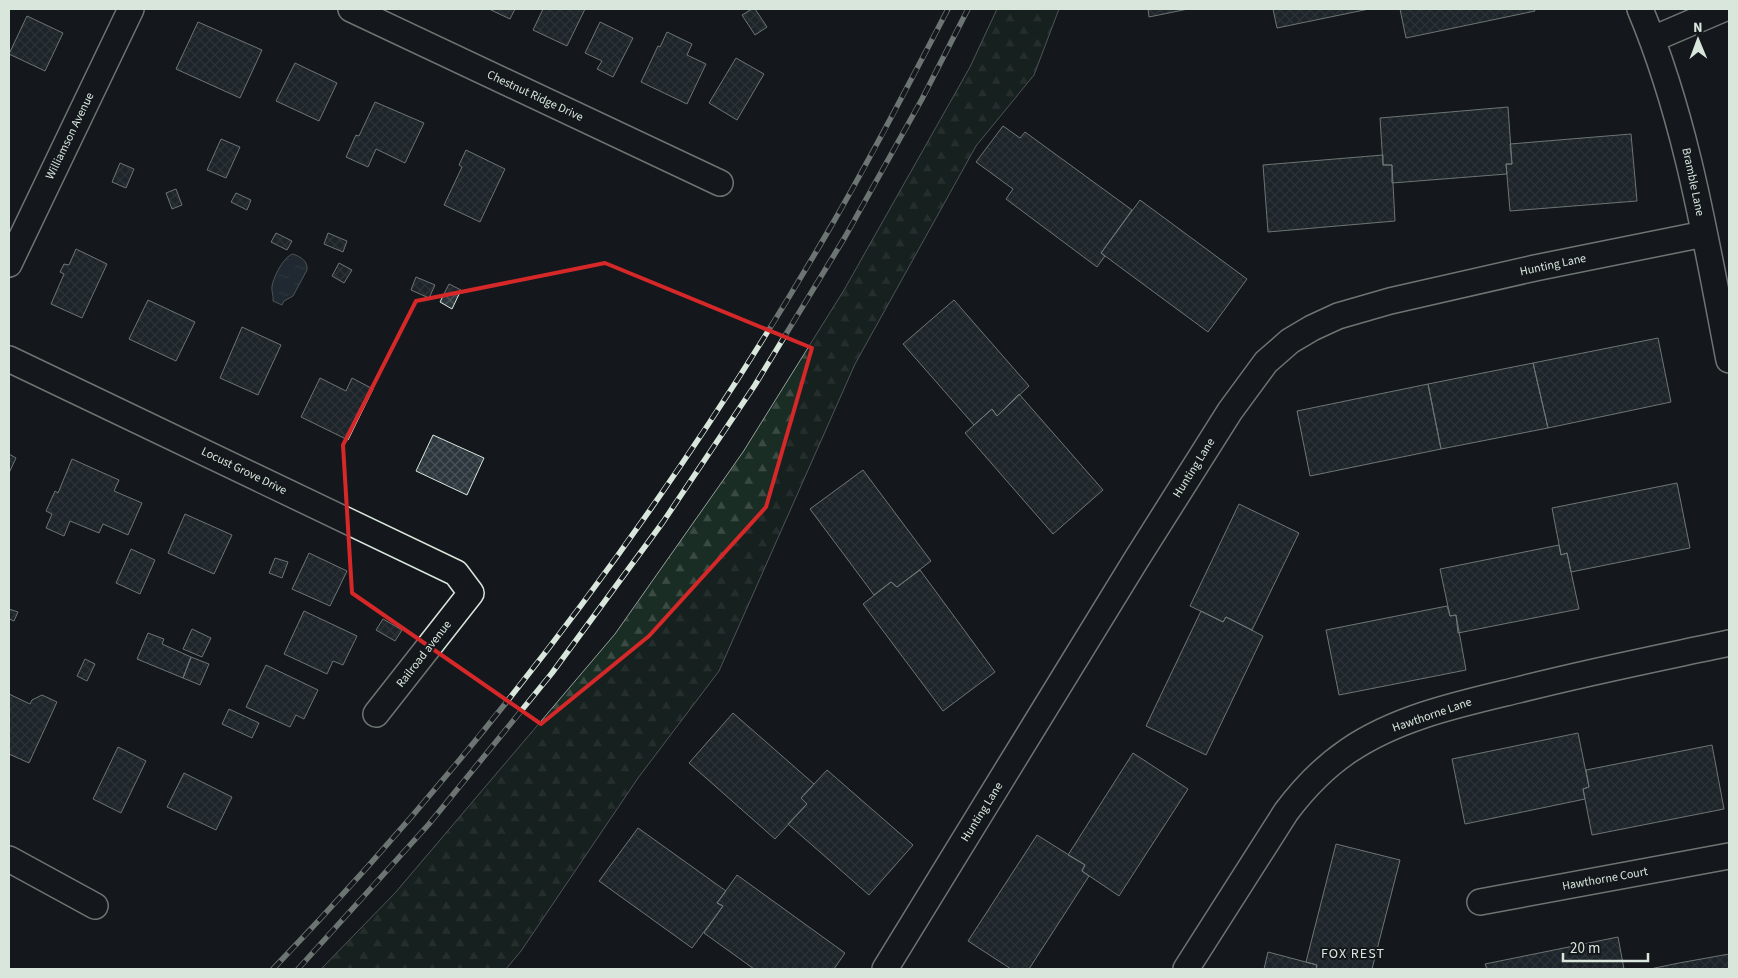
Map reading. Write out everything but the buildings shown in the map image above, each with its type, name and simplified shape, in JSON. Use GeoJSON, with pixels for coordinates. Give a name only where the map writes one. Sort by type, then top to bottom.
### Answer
{"type":"FeatureCollection","features":[{"type":"Feature","properties":{"kind":"street","name":"Williamson Avenue"},"geometry":{"type":"LineString","coordinates":[[9,264],[131,9]]}},
{"type":"Feature","properties":{"kind":"street","name":"Chestnut Ridge Drive"},"geometry":{"type":"LineString","coordinates":[[351,9],[720,183]]}},
{"type":"Feature","properties":{"kind":"street","name":"Bramble Lane"},"geometry":{"type":"LineString","coordinates":[[1640,9],[1653,39],[1690,161],[1729,360]]}},
{"type":"Feature","properties":{"kind":"street"},"geometry":{"type":"LineString","coordinates":[[1653,39],[1723,9]]}},
{"type":"Feature","properties":{"kind":"street","name":"Hunting Lane"},"geometry":{"type":"LineString","coordinates":[[885,969],[1136,560],[1230,411],[1266,362],[1290,341],[1338,316],[1390,301],[1535,268],[1704,234]]}},
{"type":"Feature","properties":{"kind":"street","name":"Locust Grove Drive"},"geometry":{"type":"LineString","coordinates":[[9,358],[456,573],[471,593]]}},
{"type":"Feature","properties":{"kind":"street","name":"Railroad avenue"},"geometry":{"type":"LineString","coordinates":[[376,714],[471,593]]}},
{"type":"Feature","properties":{"kind":"street","name":"Hawthorne Lane"},"geometry":{"type":"LineString","coordinates":[[1186,969],[1286,812],[1303,790],[1324,768],[1349,750],[1377,734],[1413,718],[1469,701],[1590,672],[1729,643]]}},
{"type":"Feature","properties":{"kind":"street","name":"Hawthorne Court"},"geometry":{"type":"LineString","coordinates":[[1480,902],[1729,856]]}},
{"type":"Feature","properties":{"kind":"street"},"geometry":{"type":"LineString","coordinates":[[9,859],[95,906]]}},
{"type":"Feature","properties":{"kind":"highlighted area"},"geometry":{"type":"Polygon","coordinates":[[[605,263],[812,348],[766,507],[649,636],[541,724],[352,593],[343,445],[416,301],[605,263]]]}},
{"type":"Feature","properties":{"kind":"green space"},"geometry":{"type":"Polygon","coordinates":[[[997,9],[1059,9],[1034,75],[976,146],[855,364],[719,671],[638,778],[521,951],[506,969],[321,969],[395,893],[615,634],[743,452],[844,290],[970,67],[997,9]]]}},
{"type":"Feature","properties":{"kind":"water"},"geometry":{"type":"Polygon","coordinates":[[[293,254],[303,260],[307,270],[293,296],[284,301],[282,305],[273,301],[272,286],[280,267],[286,258],[293,254]]]}},
{"type":"Feature","properties":{"kind":"railway"},"geometry":{"type":"LineString","coordinates":[[273,969],[429,797],[574,615],[642,521],[708,425],[830,228],[876,146],[948,9]]}},
{"type":"Feature","properties":{"kind":"railway"},"geometry":{"type":"LineString","coordinates":[[298,969],[429,824],[552,673],[663,522],[755,385],[845,237],[922,99],[968,9]]}},
{"type":"Feature","properties":{"kind":"district","name":"FOX REST"},"geometry":{"type":"Point","coordinates":[1353,954]}}]}
